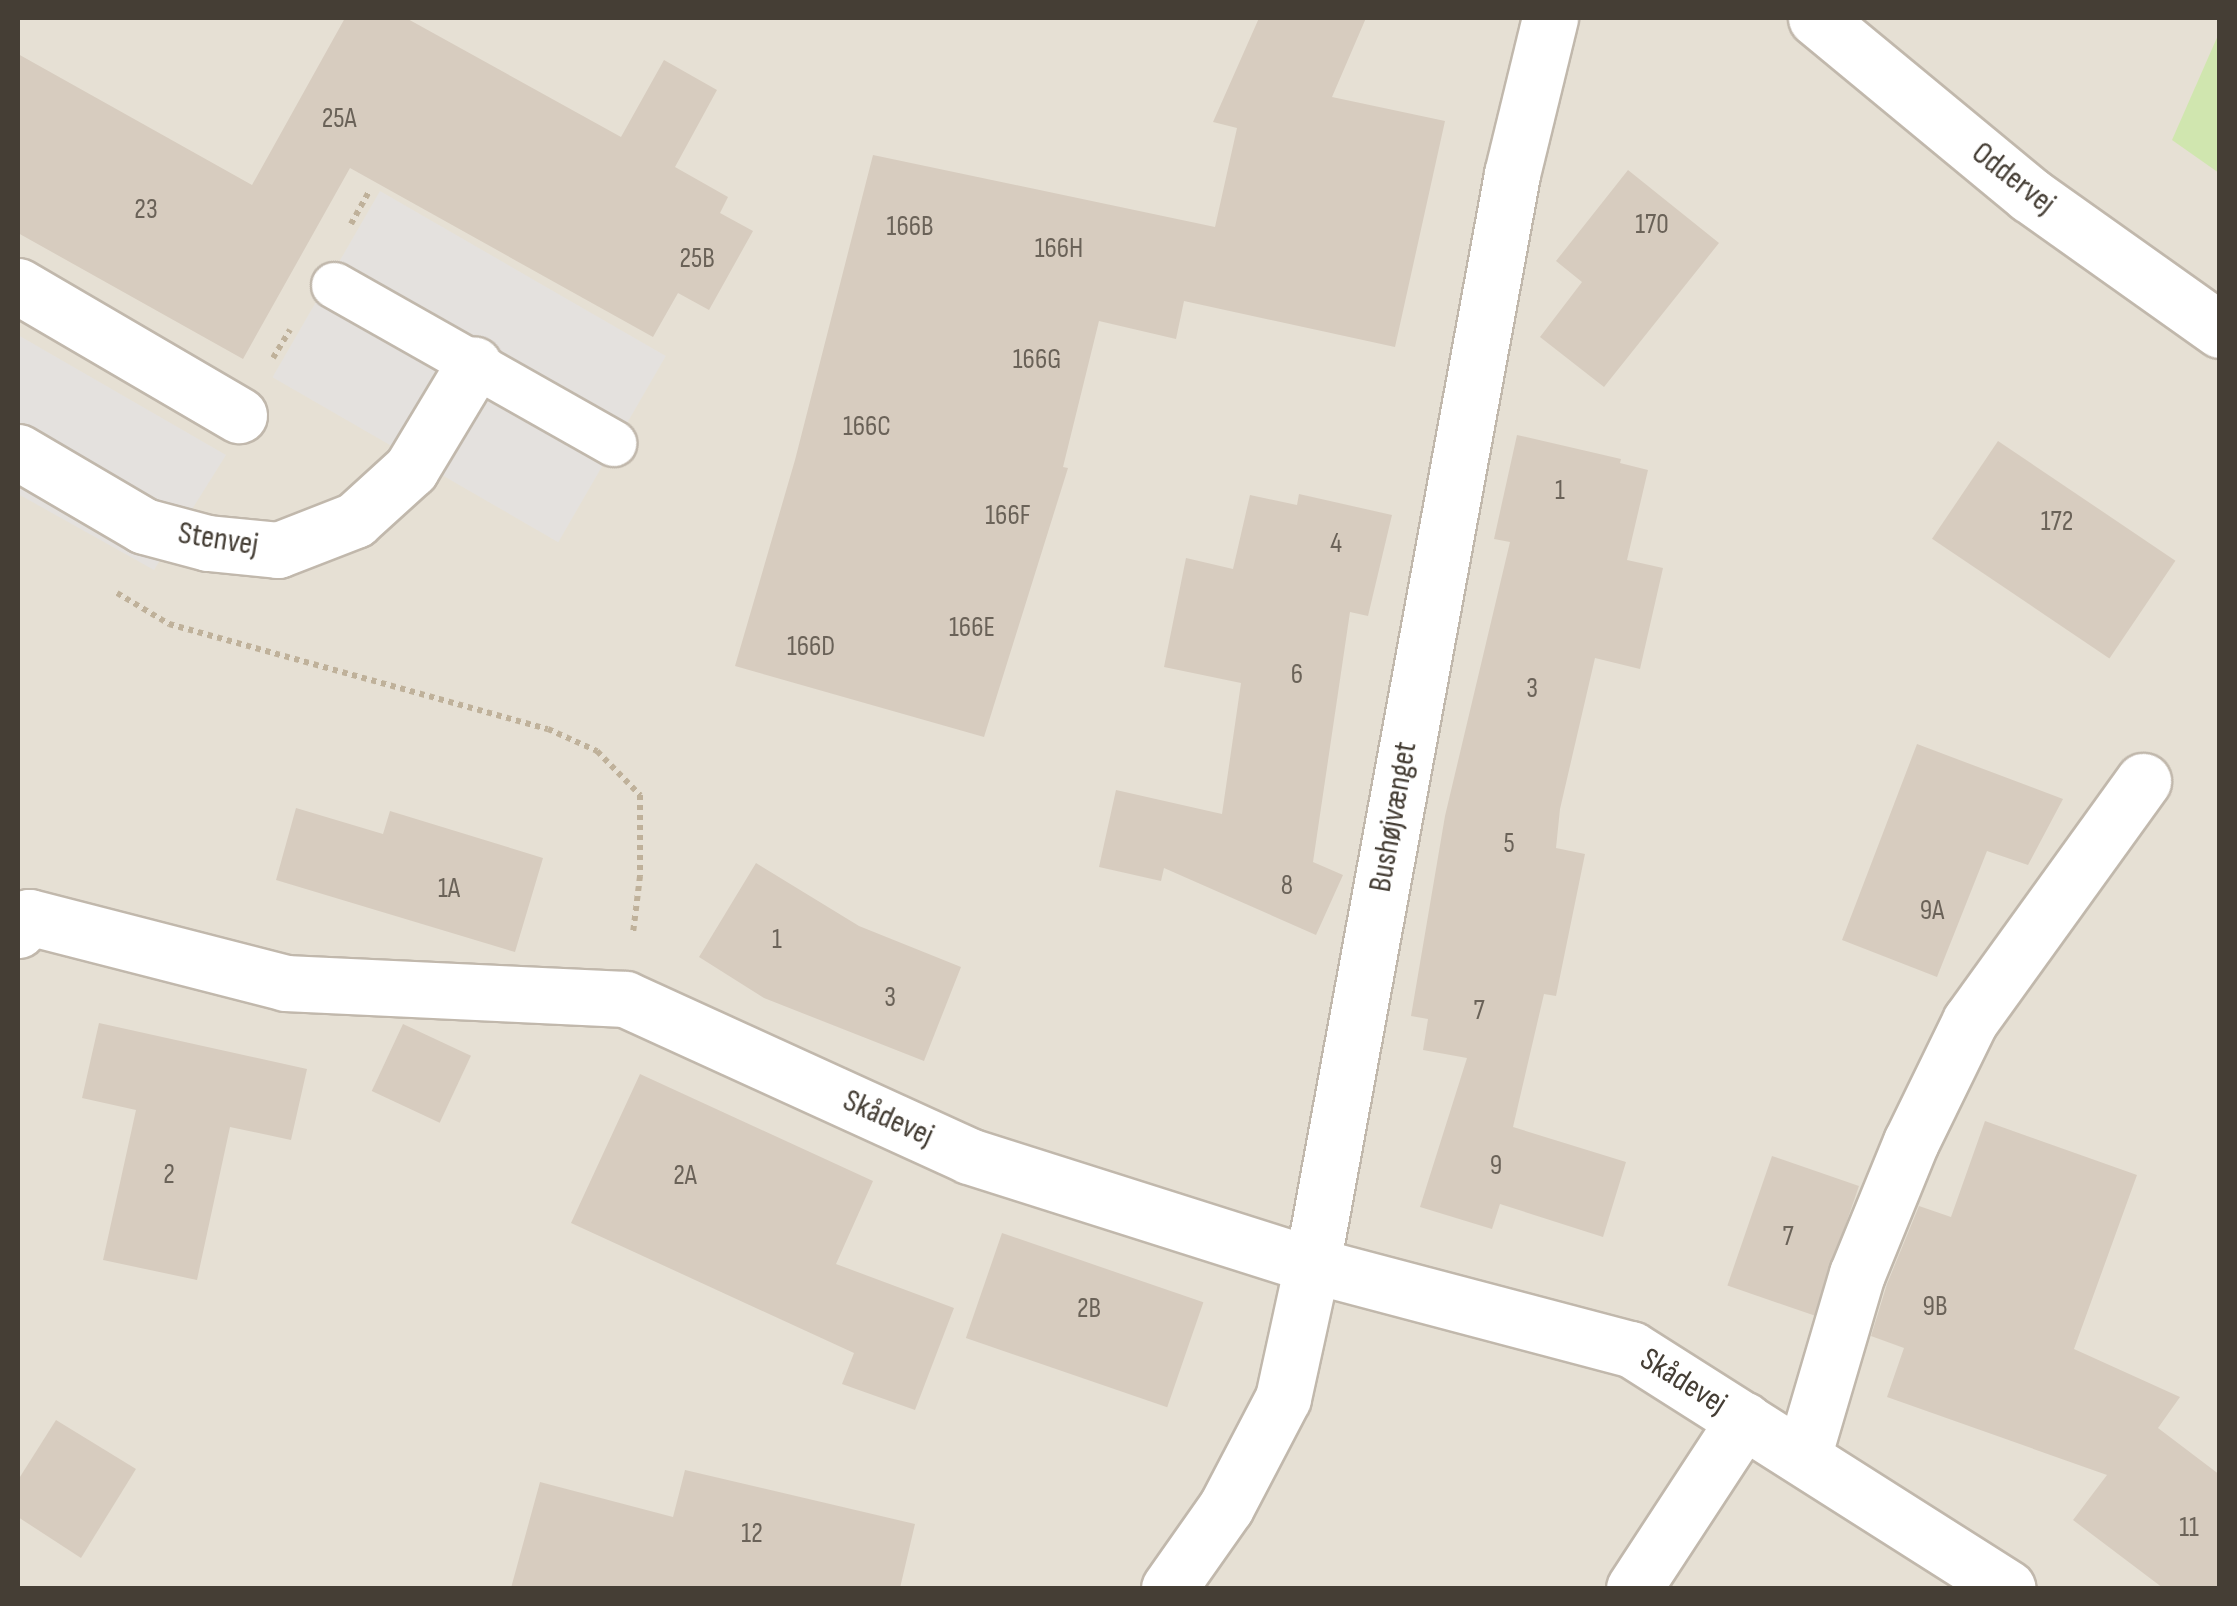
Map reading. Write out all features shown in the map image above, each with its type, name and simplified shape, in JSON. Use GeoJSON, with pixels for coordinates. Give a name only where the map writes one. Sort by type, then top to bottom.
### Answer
{"type":"FeatureCollection","features":[{"type":"Feature","properties":{"kind":"street","name":"Bushøjvænget"},"geometry":{"type":"LineString","coordinates":[[1169,1588],[1226,1507],[1283,1398],[1312,1264],[1509,194],[1550,18]]}},
{"type":"Feature","properties":{"kind":"street","name":"Oddervej"},"geometry":{"type":"LineString","coordinates":[[1816,18],[2030,195],[2220,330]]}},
{"type":"Feature","properties":{"kind":"street"},"geometry":{"type":"LineString","coordinates":[[18,286],[240,415]]}},
{"type":"Feature","properties":{"kind":"street","name":"Stenvej"},"geometry":{"type":"LineString","coordinates":[[18,452],[144,526],[208,542],[278,550],[355,520],[411,469],[474,364]]}},
{"type":"Feature","properties":{"kind":"street"},"geometry":{"type":"LineString","coordinates":[[1803,1456],[1857,1274],[1911,1142],[1970,1021],[2143,780]]}},
{"type":"Feature","properties":{"kind":"street","name":"Skådevej"},"geometry":{"type":"LineString","coordinates":[[18,930],[29,917],[286,983],[625,999],[969,1156],[1312,1264],[1631,1349],[2007,1588]]}},
{"type":"Feature","properties":{"kind":"street","name":"Skådevej"},"geometry":{"type":"LineString","coordinates":[[1634,1588],[1744,1420]]}},
{"type":"Feature","properties":{"kind":"lane"},"geometry":{"type":"LineString","coordinates":[[334,285],[614,443]]}},
{"type":"Feature","properties":{"kind":"path"},"geometry":{"type":"LineString","coordinates":[[102,584],[169,624],[548,728],[597,751],[640,795],[640,876],[625,999]]}},
{"type":"Feature","properties":{"kind":"shaded area"},"geometry":{"type":"Polygon","coordinates":[[[18,18],[2219,18],[2219,1588],[18,1588],[18,18]]]}},
{"type":"Feature","properties":{"kind":"shaded area"},"geometry":{"type":"Polygon","coordinates":[[[380,191],[666,356],[558,542],[272,377],[380,191]]]}},
{"type":"Feature","properties":{"kind":"shaded area"},"geometry":{"type":"Polygon","coordinates":[[[18,335],[226,455],[154,570],[18,494],[18,335]]]}},
{"type":"Feature","properties":{"kind":"green space"},"geometry":{"type":"Polygon","coordinates":[[[2219,33],[2219,173],[2172,140],[2219,33]]]}},
{"type":"Feature","properties":{"kind":"building"},"geometry":{"type":"Polygon","coordinates":[[[345,18],[406,18],[621,137],[664,60],[717,90],[675,167],[728,197],[720,213],[753,231],[709,310],[678,293],[653,337],[350,168],[243,359],[18,233],[18,54],[252,185],[345,18]]]}},
{"type":"Feature","properties":{"kind":"building"},"geometry":{"type":"Polygon","coordinates":[[[1259,18],[1366,18],[1332,97],[1445,121],[1395,347],[1184,301],[1176,339],[1099,321],[1063,467],[1068,468],[984,737],[735,666],[795,460],[873,155],[1215,227],[1237,128],[1213,122],[1259,18]]]}},
{"type":"Feature","properties":{"kind":"building"},"geometry":{"type":"Polygon","coordinates":[[[1628,170],[1719,243],[1604,387],[1540,337],[1582,282],[1556,261],[1628,170]]]}},
{"type":"Feature","properties":{"kind":"building"},"geometry":{"type":"Polygon","coordinates":[[[1517,435],[1621,459],[1620,463],[1648,470],[1627,560],[1663,568],[1640,669],[1595,658],[1560,809],[1556,848],[1585,854],[1556,996],[1544,994],[1513,1127],[1626,1162],[1603,1237],[1500,1204],[1492,1229],[1420,1207],[1467,1058],[1423,1050],[1428,1019],[1411,1016],[1445,816],[1510,542],[1494,539],[1517,435]]]}},
{"type":"Feature","properties":{"kind":"building"},"geometry":{"type":"Polygon","coordinates":[[[1998,441],[2175,561],[2109,658],[1932,539],[1998,441]]]}},
{"type":"Feature","properties":{"kind":"building"},"geometry":{"type":"Polygon","coordinates":[[[1299,494],[1392,515],[1368,616],[1350,612],[1313,862],[1343,875],[1316,935],[1164,868],[1161,881],[1099,867],[1116,790],[1222,814],[1241,683],[1164,667],[1186,558],[1233,569],[1250,495],[1297,505],[1299,494]]]}},
{"type":"Feature","properties":{"kind":"building"},"geometry":{"type":"Polygon","coordinates":[[[1917,744],[2063,799],[2028,865],[1987,851],[1937,977],[1842,940],[1917,744]]]}},
{"type":"Feature","properties":{"kind":"building"},"geometry":{"type":"Polygon","coordinates":[[[296,808],[383,834],[390,811],[543,858],[515,952],[276,880],[296,808]]]}},
{"type":"Feature","properties":{"kind":"building"},"geometry":{"type":"Polygon","coordinates":[[[756,863],[859,926],[961,967],[924,1061],[764,998],[699,957],[756,863]]]}},
{"type":"Feature","properties":{"kind":"building"},"geometry":{"type":"Polygon","coordinates":[[[99,1023],[307,1069],[291,1140],[230,1127],[197,1280],[103,1260],[136,1110],[82,1098],[99,1023]]]}},
{"type":"Feature","properties":{"kind":"building"},"geometry":{"type":"Polygon","coordinates":[[[403,1024],[471,1056],[440,1123],[372,1091],[403,1024]]]}},
{"type":"Feature","properties":{"kind":"building"},"geometry":{"type":"Polygon","coordinates":[[[640,1074],[873,1181],[836,1264],[954,1308],[915,1410],[842,1384],[854,1353],[571,1223],[640,1074]]]}},
{"type":"Feature","properties":{"kind":"building"},"geometry":{"type":"Polygon","coordinates":[[[1985,1121],[2137,1175],[2074,1349],[2180,1397],[2158,1428],[2220,1475],[2220,1588],[2163,1588],[2073,1520],[2107,1475],[1887,1397],[1904,1348],[1871,1336],[1887,1284],[1919,1206],[1951,1217],[1985,1121]]]}},
{"type":"Feature","properties":{"kind":"building"},"geometry":{"type":"Polygon","coordinates":[[[1772,1156],[1859,1186],[1814,1315],[1727,1286],[1772,1156]]]}},
{"type":"Feature","properties":{"kind":"building"},"geometry":{"type":"Polygon","coordinates":[[[1002,1233],[1203,1302],[1167,1407],[966,1338],[1002,1233]]]}},
{"type":"Feature","properties":{"kind":"building"},"geometry":{"type":"Polygon","coordinates":[[[56,1420],[136,1469],[81,1558],[18,1517],[18,1480],[56,1420]]]}},
{"type":"Feature","properties":{"kind":"building"},"geometry":{"type":"Polygon","coordinates":[[[685,1470],[915,1524],[900,1588],[511,1588],[540,1482],[673,1517],[685,1470]]]}}]}
